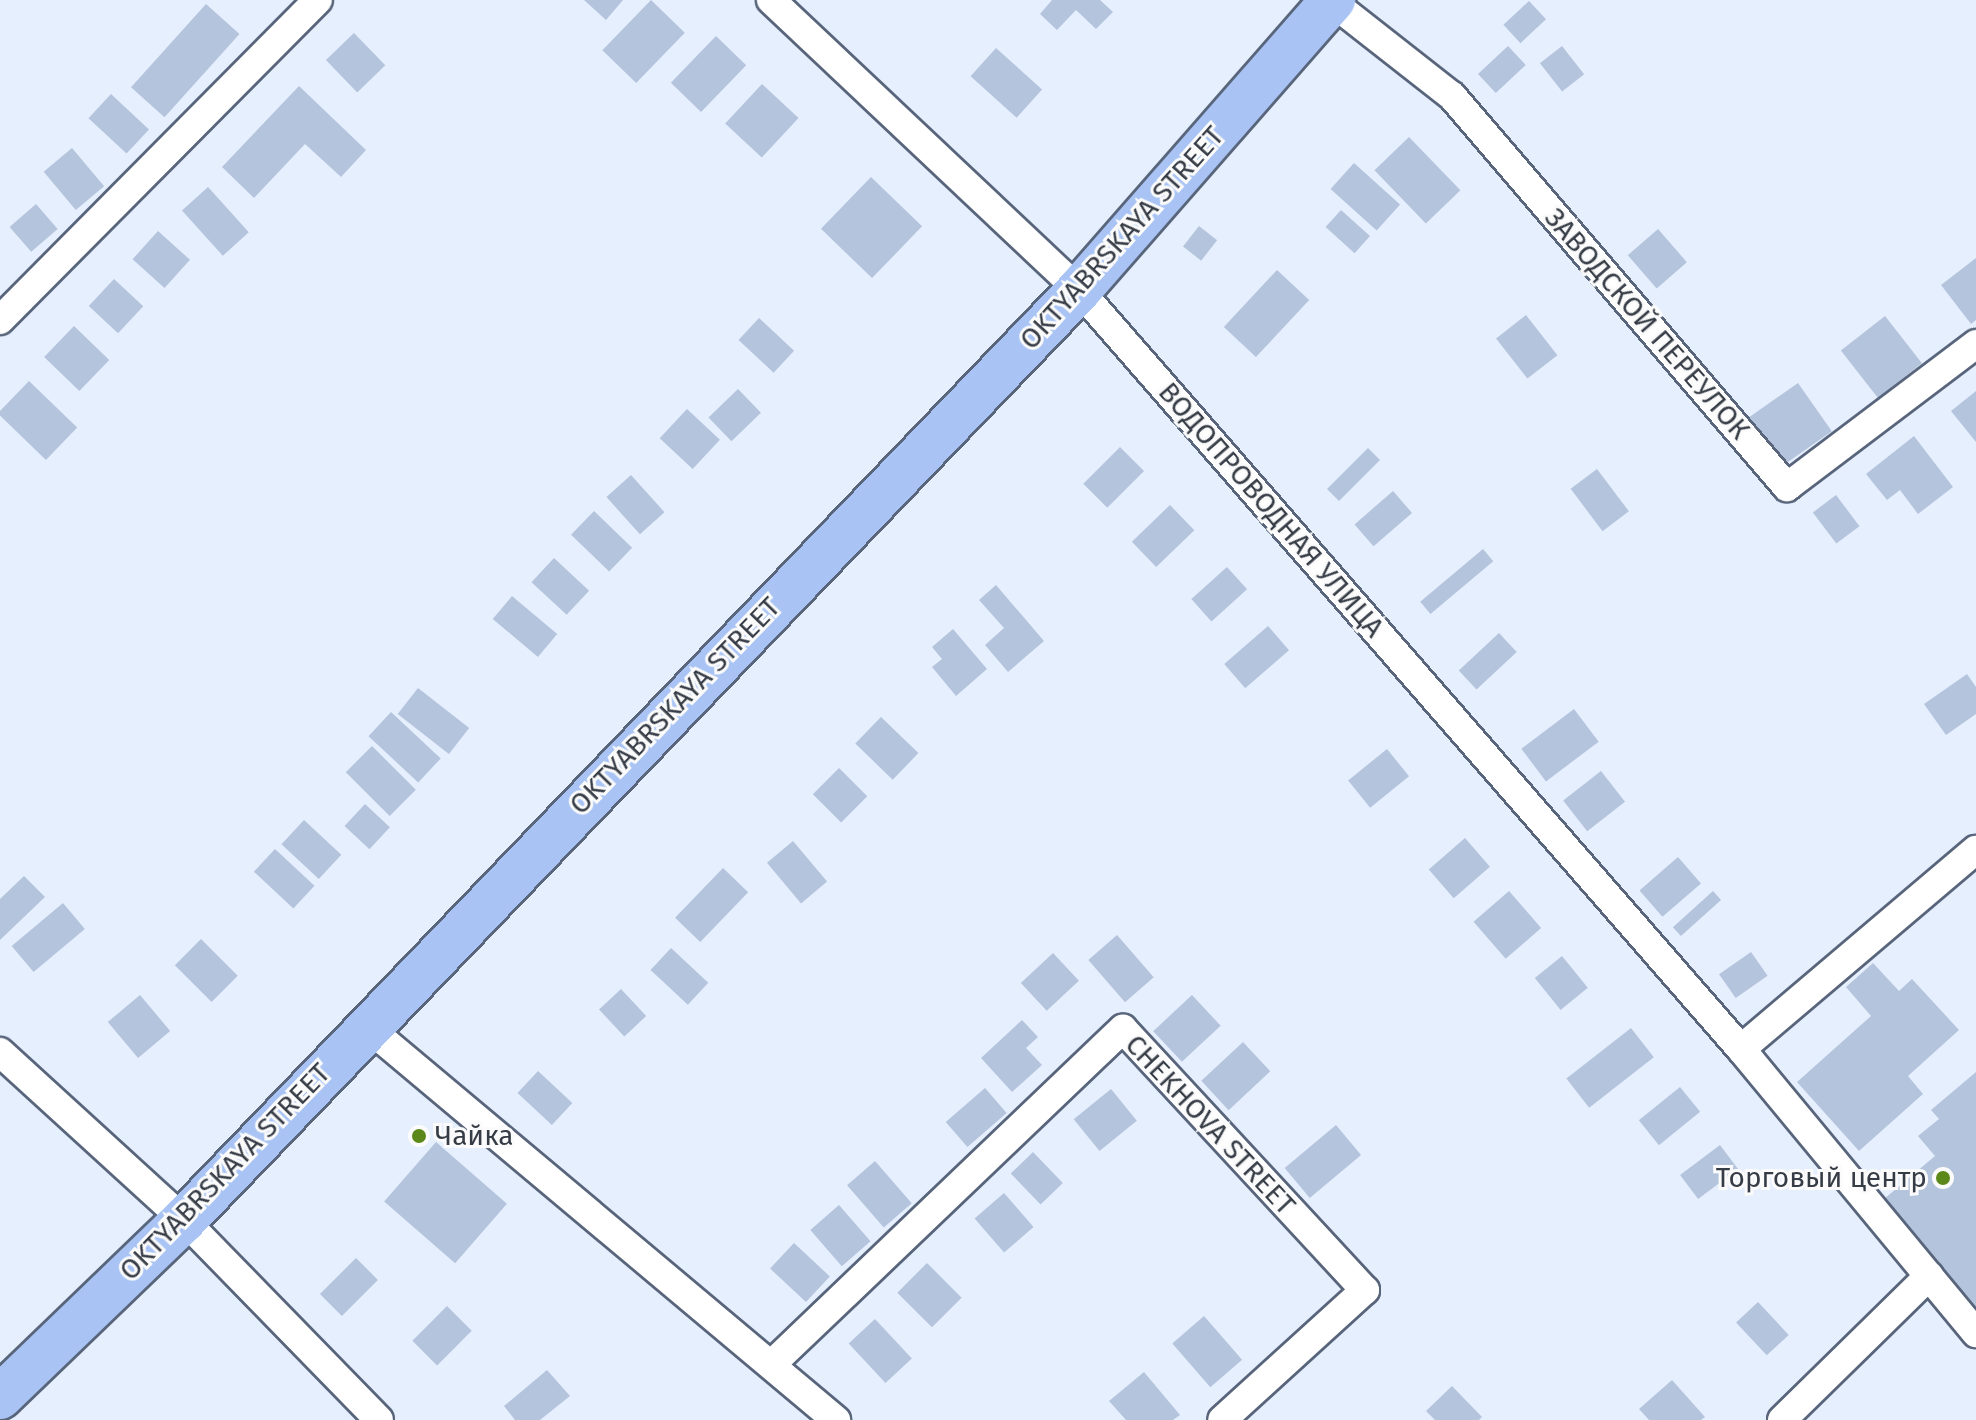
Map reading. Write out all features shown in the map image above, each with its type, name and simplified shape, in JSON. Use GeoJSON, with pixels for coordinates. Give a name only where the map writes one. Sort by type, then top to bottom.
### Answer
{"type":"FeatureCollection","features":[{"type":"Feature","properties":{"kind":"main road","name":"OKTYABRSKAYA STREET"},"geometry":{"type":"LineString","coordinates":[[0,1397],[184,1220],[365,1025],[1079,290],[1333,1]]}},
{"type":"Feature","properties":{"kind":"street"},"geometry":{"type":"LineString","coordinates":[[0,320],[318,0]]}},
{"type":"Feature","properties":{"kind":"street","name":"ВОДОПРОВОДНАЯ УЛИЦА"},"geometry":{"type":"LineString","coordinates":[[771,0],[1079,290],[1741,1049],[1976,1333]]}},
{"type":"Feature","properties":{"kind":"street","name":"ЗАВОДСКОЙ ПЕРЕУЛОК"},"geometry":{"type":"LineString","coordinates":[[1333,1],[1452,96],[1787,487],[1976,344]]}},
{"type":"Feature","properties":{"kind":"street"},"geometry":{"type":"LineString","coordinates":[[1741,1049],[1976,850]]}},
{"type":"Feature","properties":{"kind":"street"},"geometry":{"type":"LineString","coordinates":[[365,1025],[773,1363],[836,1420]]}},
{"type":"Feature","properties":{"kind":"street","name":"CHEKHOVA STREET"},"geometry":{"type":"LineString","coordinates":[[773,1363],[1123,1029],[1365,1290],[1222,1420]]}},
{"type":"Feature","properties":{"kind":"street"},"geometry":{"type":"LineString","coordinates":[[0,1052],[184,1220],[379,1420]]}},
{"type":"Feature","properties":{"kind":"street"},"geometry":{"type":"LineString","coordinates":[[1782,1420],[1929,1276]]}},
{"type":"Feature","properties":{"kind":"building"},"geometry":{"type":"Polygon","coordinates":[[[584,0],[623,0],[606,20],[584,0]]]}},
{"type":"Feature","properties":{"kind":"building"},"geometry":{"type":"Polygon","coordinates":[[[651,0],[685,33],[636,83],[602,50],[651,0]]]}},
{"type":"Feature","properties":{"kind":"building"},"geometry":{"type":"Polygon","coordinates":[[[1052,0],[1100,0],[1113,12],[1096,29],[1076,10],[1057,30],[1040,14],[1052,0]]]}},
{"type":"Feature","properties":{"kind":"building"},"geometry":{"type":"Polygon","coordinates":[[[1529,1],[1546,19],[1520,43],[1503,25],[1529,1]]]}},
{"type":"Feature","properties":{"kind":"building"},"geometry":{"type":"Polygon","coordinates":[[[206,4],[239,34],[164,117],[131,87],[206,4]]]}},
{"type":"Feature","properties":{"kind":"building"},"geometry":{"type":"Polygon","coordinates":[[[354,33],[385,65],[357,92],[326,60],[354,33]]]}},
{"type":"Feature","properties":{"kind":"building"},"geometry":{"type":"Polygon","coordinates":[[[716,36],[746,65],[701,112],[671,83],[716,36]]]}},
{"type":"Feature","properties":{"kind":"building"},"geometry":{"type":"Polygon","coordinates":[[[1508,46],[1526,65],[1496,93],[1478,74],[1508,46]]]}},
{"type":"Feature","properties":{"kind":"building"},"geometry":{"type":"Polygon","coordinates":[[[1562,46],[1584,74],[1562,92],[1540,63],[1562,46]]]}},
{"type":"Feature","properties":{"kind":"building"},"geometry":{"type":"Polygon","coordinates":[[[996,48],[1042,89],[1017,118],[971,76],[996,48]]]}},
{"type":"Feature","properties":{"kind":"building"},"geometry":{"type":"Polygon","coordinates":[[[762,84],[799,118],[762,158],[725,123],[762,84]]]}},
{"type":"Feature","properties":{"kind":"building"},"geometry":{"type":"Polygon","coordinates":[[[299,86],[366,150],[341,177],[305,144],[254,198],[222,167],[299,86]]]}},
{"type":"Feature","properties":{"kind":"building"},"geometry":{"type":"Polygon","coordinates":[[[111,94],[149,129],[127,154],[88,118],[111,94]]]}},
{"type":"Feature","properties":{"kind":"building"},"geometry":{"type":"Polygon","coordinates":[[[1409,137],[1460,190],[1426,224],[1374,170],[1409,137]]]}},
{"type":"Feature","properties":{"kind":"building"},"geometry":{"type":"Polygon","coordinates":[[[72,148],[104,186],[76,210],[44,172],[72,148]]]}},
{"type":"Feature","properties":{"kind":"building"},"geometry":{"type":"Polygon","coordinates":[[[1354,163],[1400,204],[1377,230],[1331,189],[1354,163]]]}},
{"type":"Feature","properties":{"kind":"building"},"geometry":{"type":"Polygon","coordinates":[[[871,177],[922,226],[872,278],[821,229],[871,177]]]}},
{"type":"Feature","properties":{"kind":"building"},"geometry":{"type":"Polygon","coordinates":[[[208,187],[249,232],[223,256],[182,210],[208,187]]]}},
{"type":"Feature","properties":{"kind":"building"},"geometry":{"type":"Polygon","coordinates":[[[36,204],[58,229],[31,252],[10,227],[36,204]]]}},
{"type":"Feature","properties":{"kind":"building"},"geometry":{"type":"Polygon","coordinates":[[[1341,210],[1370,236],[1355,253],[1326,227],[1341,210]]]}},
{"type":"Feature","properties":{"kind":"building"},"geometry":{"type":"Polygon","coordinates":[[[1199,226],[1217,240],[1201,261],[1183,246],[1199,226]]]}},
{"type":"Feature","properties":{"kind":"building"},"geometry":{"type":"Polygon","coordinates":[[[1658,229],[1687,262],[1657,288],[1628,255],[1658,229]]]}},
{"type":"Feature","properties":{"kind":"building"},"geometry":{"type":"Polygon","coordinates":[[[158,231],[190,260],[165,288],[133,259],[158,231]]]}},
{"type":"Feature","properties":{"kind":"building"},"geometry":{"type":"Polygon","coordinates":[[[1976,258],[1976,320],[1971,324],[1941,285],[1976,258]]]}},
{"type":"Feature","properties":{"kind":"building"},"geometry":{"type":"Polygon","coordinates":[[[1277,270],[1309,300],[1256,357],[1224,327],[1277,270]]]}},
{"type":"Feature","properties":{"kind":"building"},"geometry":{"type":"Polygon","coordinates":[[[114,279],[143,306],[118,333],[89,306],[114,279]]]}},
{"type":"Feature","properties":{"kind":"building"},"geometry":{"type":"Polygon","coordinates":[[[1526,315],[1557,355],[1527,379],[1496,338],[1526,315]]]}},
{"type":"Feature","properties":{"kind":"building"},"geometry":{"type":"Polygon","coordinates":[[[1885,316],[1922,363],[1878,398],[1841,350],[1885,316]]]}},
{"type":"Feature","properties":{"kind":"building"},"geometry":{"type":"Polygon","coordinates":[[[759,318],[794,351],[774,373],[739,340],[759,318]]]}},
{"type":"Feature","properties":{"kind":"building"},"geometry":{"type":"Polygon","coordinates":[[[74,326],[109,360],[79,391],[44,357],[74,326]]]}},
{"type":"Feature","properties":{"kind":"building"},"geometry":{"type":"Polygon","coordinates":[[[29,381],[77,428],[46,460],[0,416],[0,411],[29,381]]]}},
{"type":"Feature","properties":{"kind":"building"},"geometry":{"type":"Polygon","coordinates":[[[1798,383],[1832,431],[1782,466],[1748,418],[1798,383]]]}},
{"type":"Feature","properties":{"kind":"building"},"geometry":{"type":"Polygon","coordinates":[[[738,389],[761,413],[731,441],[709,417],[738,389]]]}},
{"type":"Feature","properties":{"kind":"building"},"geometry":{"type":"Polygon","coordinates":[[[1976,391],[1976,442],[1951,411],[1976,391]]]}},
{"type":"Feature","properties":{"kind":"building"},"geometry":{"type":"Polygon","coordinates":[[[687,409],[720,440],[693,469],[660,438],[687,409]]]}},
{"type":"Feature","properties":{"kind":"building"},"geometry":{"type":"Polygon","coordinates":[[[1914,436],[1953,487],[1918,514],[1900,490],[1887,500],[1866,474],[1914,436]]]}},
{"type":"Feature","properties":{"kind":"building"},"geometry":{"type":"Polygon","coordinates":[[[1120,447],[1144,471],[1107,508],[1083,484],[1120,447]]]}},
{"type":"Feature","properties":{"kind":"building"},"geometry":{"type":"Polygon","coordinates":[[[1368,448],[1380,460],[1339,501],[1327,489],[1368,448]]]}},
{"type":"Feature","properties":{"kind":"building"},"geometry":{"type":"Polygon","coordinates":[[[1597,469],[1629,511],[1603,531],[1571,489],[1597,469]]]}},
{"type":"Feature","properties":{"kind":"building"},"geometry":{"type":"Polygon","coordinates":[[[631,475],[664,512],[640,534],[606,497],[631,475]]]}},
{"type":"Feature","properties":{"kind":"building"},"geometry":{"type":"Polygon","coordinates":[[[1393,491],[1412,513],[1374,546],[1355,524],[1393,491]]]}},
{"type":"Feature","properties":{"kind":"building"},"geometry":{"type":"Polygon","coordinates":[[[1836,495],[1859,526],[1836,544],[1813,512],[1836,495]]]}},
{"type":"Feature","properties":{"kind":"building"},"geometry":{"type":"Polygon","coordinates":[[[1170,505],[1194,530],[1156,567],[1132,542],[1170,505]]]}},
{"type":"Feature","properties":{"kind":"building"},"geometry":{"type":"Polygon","coordinates":[[[594,511],[632,548],[609,572],[571,535],[594,511]]]}},
{"type":"Feature","properties":{"kind":"building"},"geometry":{"type":"Polygon","coordinates":[[[1483,549],[1493,561],[1430,614],[1420,602],[1483,549]]]}},
{"type":"Feature","properties":{"kind":"building"},"geometry":{"type":"Polygon","coordinates":[[[554,558],[589,591],[567,615],[531,582],[554,558]]]}},
{"type":"Feature","properties":{"kind":"building"},"geometry":{"type":"Polygon","coordinates":[[[1227,567],[1247,589],[1211,621],[1191,599],[1227,567]]]}},
{"type":"Feature","properties":{"kind":"building"},"geometry":{"type":"Polygon","coordinates":[[[996,585],[1044,641],[1008,672],[985,645],[1004,628],[979,600],[996,585]]]}},
{"type":"Feature","properties":{"kind":"building"},"geometry":{"type":"Polygon","coordinates":[[[512,596],[557,634],[538,657],[493,619],[512,596]]]}},
{"type":"Feature","properties":{"kind":"building"},"geometry":{"type":"Polygon","coordinates":[[[1268,626],[1289,650],[1245,688],[1224,664],[1268,626]]]}},
{"type":"Feature","properties":{"kind":"building"},"geometry":{"type":"Polygon","coordinates":[[[953,629],[987,669],[956,696],[932,667],[942,659],[932,647],[953,629]]]}},
{"type":"Feature","properties":{"kind":"building"},"geometry":{"type":"Polygon","coordinates":[[[1499,633],[1517,652],[1477,690],[1459,671],[1499,633]]]}},
{"type":"Feature","properties":{"kind":"building"},"geometry":{"type":"Polygon","coordinates":[[[1967,674],[1976,687],[1976,714],[1946,735],[1924,704],[1967,674]]]}},
{"type":"Feature","properties":{"kind":"building"},"geometry":{"type":"Polygon","coordinates":[[[418,688],[469,728],[449,754],[398,714],[418,688]]]}},
{"type":"Feature","properties":{"kind":"building"},"geometry":{"type":"Polygon","coordinates":[[[1574,709],[1599,742],[1546,781],[1521,749],[1574,709]]]}},
{"type":"Feature","properties":{"kind":"building"},"geometry":{"type":"Polygon","coordinates":[[[391,712],[441,758],[418,783],[368,736],[391,712]]]}},
{"type":"Feature","properties":{"kind":"building"},"geometry":{"type":"Polygon","coordinates":[[[881,717],[918,753],[893,780],[855,744],[881,717]]]}},
{"type":"Feature","properties":{"kind":"building"},"geometry":{"type":"Polygon","coordinates":[[[372,746],[416,790],[390,816],[346,772],[372,746]]]}},
{"type":"Feature","properties":{"kind":"building"},"geometry":{"type":"Polygon","coordinates":[[[1387,749],[1409,776],[1370,808],[1348,780],[1387,749]]]}},
{"type":"Feature","properties":{"kind":"building"},"geometry":{"type":"Polygon","coordinates":[[[839,768],[867,796],[841,822],[813,794],[839,768]]]}},
{"type":"Feature","properties":{"kind":"building"},"geometry":{"type":"Polygon","coordinates":[[[1601,771],[1625,802],[1587,831],[1563,801],[1601,771]]]}},
{"type":"Feature","properties":{"kind":"building"},"geometry":{"type":"Polygon","coordinates":[[[365,804],[390,827],[369,849],[345,826],[365,804]]]}},
{"type":"Feature","properties":{"kind":"building"},"geometry":{"type":"Polygon","coordinates":[[[304,820],[341,855],[319,879],[281,844],[304,820]]]}},
{"type":"Feature","properties":{"kind":"building"},"geometry":{"type":"Polygon","coordinates":[[[1465,838],[1490,867],[1454,898],[1429,869],[1465,838]]]}},
{"type":"Feature","properties":{"kind":"building"},"geometry":{"type":"Polygon","coordinates":[[[793,841],[827,882],[801,903],[767,863],[793,841]]]}},
{"type":"Feature","properties":{"kind":"building"},"geometry":{"type":"Polygon","coordinates":[[[275,849],[314,886],[293,908],[254,872],[275,849]]]}},
{"type":"Feature","properties":{"kind":"building"},"geometry":{"type":"Polygon","coordinates":[[[1678,857],[1701,883],[1662,917],[1640,890],[1678,857]]]}},
{"type":"Feature","properties":{"kind":"building"},"geometry":{"type":"Polygon","coordinates":[[[723,868],[748,892],[700,942],[675,918],[723,868]]]}},
{"type":"Feature","properties":{"kind":"building"},"geometry":{"type":"Polygon","coordinates":[[[24,876],[45,897],[0,940],[0,899],[24,876]]]}},
{"type":"Feature","properties":{"kind":"building"},"geometry":{"type":"Polygon","coordinates":[[[1509,891],[1541,928],[1506,959],[1474,922],[1509,891]]]}},
{"type":"Feature","properties":{"kind":"building"},"geometry":{"type":"Polygon","coordinates":[[[1713,891],[1721,900],[1681,936],[1673,927],[1713,891]]]}},
{"type":"Feature","properties":{"kind":"building"},"geometry":{"type":"Polygon","coordinates":[[[63,903],[85,929],[34,972],[12,946],[63,903]]]}},
{"type":"Feature","properties":{"kind":"building"},"geometry":{"type":"Polygon","coordinates":[[[1117,935],[1154,977],[1125,1002],[1088,960],[1117,935]]]}},
{"type":"Feature","properties":{"kind":"building"},"geometry":{"type":"Polygon","coordinates":[[[201,939],[238,976],[212,1002],[175,965],[201,939]]]}},
{"type":"Feature","properties":{"kind":"building"},"geometry":{"type":"Polygon","coordinates":[[[671,948],[708,983],[688,1005],[651,970],[671,948]]]}},
{"type":"Feature","properties":{"kind":"building"},"geometry":{"type":"Polygon","coordinates":[[[1751,952],[1768,976],[1736,998],[1719,974],[1751,952]]]}},
{"type":"Feature","properties":{"kind":"building"},"geometry":{"type":"Polygon","coordinates":[[[1053,953],[1079,981],[1047,1011],[1021,983],[1053,953]]]}},
{"type":"Feature","properties":{"kind":"building"},"geometry":{"type":"Polygon","coordinates":[[[1562,956],[1588,988],[1561,1010],[1535,978],[1562,956]]]}},
{"type":"Feature","properties":{"kind":"building"},"geometry":{"type":"Polygon","coordinates":[[[1873,963],[1899,991],[1912,979],[1959,1030],[1908,1076],[1923,1094],[1859,1151],[1797,1082],[1871,1016],[1846,987],[1873,963]]]}},
{"type":"Feature","properties":{"kind":"building"},"geometry":{"type":"Polygon","coordinates":[[[621,989],[646,1016],[624,1037],[599,1009],[621,989]]]}},
{"type":"Feature","properties":{"kind":"building"},"geometry":{"type":"Polygon","coordinates":[[[140,995],[170,1031],[138,1058],[108,1022],[140,995]]]}},
{"type":"Feature","properties":{"kind":"building"},"geometry":{"type":"Polygon","coordinates":[[[1192,995],[1221,1026],[1182,1062],[1153,1031],[1192,995]]]}},
{"type":"Feature","properties":{"kind":"building"},"geometry":{"type":"Polygon","coordinates":[[[1022,1020],[1038,1037],[1026,1048],[1042,1065],[1012,1092],[981,1058],[1022,1020]]]}},
{"type":"Feature","properties":{"kind":"building"},"geometry":{"type":"Polygon","coordinates":[[[1631,1028],[1654,1057],[1589,1108],[1566,1078],[1631,1028]]]}},
{"type":"Feature","properties":{"kind":"building"},"geometry":{"type":"Polygon","coordinates":[[[1243,1042],[1270,1071],[1229,1110],[1201,1081],[1243,1042]]]}},
{"type":"Feature","properties":{"kind":"building"},"geometry":{"type":"Polygon","coordinates":[[[538,1071],[572,1103],[552,1125],[518,1093],[538,1071]]]}},
{"type":"Feature","properties":{"kind":"building","name":"Торговый центр"},"geometry":{"type":"Polygon","coordinates":[[[1976,1072],[1976,1308],[1884,1199],[1935,1156],[1918,1136],[1939,1119],[1931,1110],[1976,1072]]]}},
{"type":"Feature","properties":{"kind":"building"},"geometry":{"type":"Polygon","coordinates":[[[1680,1087],[1700,1112],[1659,1145],[1639,1120],[1680,1087]]]}},
{"type":"Feature","properties":{"kind":"building"},"geometry":{"type":"Polygon","coordinates":[[[985,1088],[1007,1113],[967,1147],[946,1122],[985,1088]]]}},
{"type":"Feature","properties":{"kind":"building"},"geometry":{"type":"Polygon","coordinates":[[[1111,1089],[1137,1121],[1099,1151],[1074,1119],[1111,1089]]]}},
{"type":"Feature","properties":{"kind":"building"},"geometry":{"type":"Polygon","coordinates":[[[1336,1125],[1361,1155],[1310,1198],[1285,1168],[1336,1125]]]}},
{"type":"Feature","properties":{"kind":"building"},"geometry":{"type":"Polygon","coordinates":[[[436,1142],[507,1204],[455,1263],[384,1202],[436,1142]]]}},
{"type":"Feature","properties":{"kind":"building"},"geometry":{"type":"Polygon","coordinates":[[[1720,1145],[1738,1169],[1698,1199],[1680,1175],[1720,1145]]]}},
{"type":"Feature","properties":{"kind":"building"},"geometry":{"type":"Polygon","coordinates":[[[1033,1152],[1063,1183],[1041,1204],[1011,1174],[1033,1152]]]}},
{"type":"Feature","properties":{"kind":"building"},"geometry":{"type":"Polygon","coordinates":[[[875,1161],[912,1203],[884,1228],[847,1185],[875,1161]]]}},
{"type":"Feature","properties":{"kind":"building"},"geometry":{"type":"Polygon","coordinates":[[[1004,1193],[1034,1227],[1004,1253],[975,1219],[1004,1193]]]}},
{"type":"Feature","properties":{"kind":"building"},"geometry":{"type":"Polygon","coordinates":[[[839,1205],[870,1241],[842,1266],[810,1230],[839,1205]]]}},
{"type":"Feature","properties":{"kind":"building"},"geometry":{"type":"Polygon","coordinates":[[[794,1243],[830,1276],[806,1302],[770,1269],[794,1243]]]}},
{"type":"Feature","properties":{"kind":"building"},"geometry":{"type":"Polygon","coordinates":[[[356,1258],[378,1280],[342,1316],[320,1294],[356,1258]]]}},
{"type":"Feature","properties":{"kind":"building"},"geometry":{"type":"Polygon","coordinates":[[[927,1263],[962,1298],[932,1327],[897,1293],[927,1263]]]}},
{"type":"Feature","properties":{"kind":"building"},"geometry":{"type":"Polygon","coordinates":[[[1758,1302],[1789,1335],[1767,1355],[1736,1322],[1758,1302]]]}},
{"type":"Feature","properties":{"kind":"building"},"geometry":{"type":"Polygon","coordinates":[[[447,1306],[472,1331],[437,1365],[412,1341],[447,1306]]]}},
{"type":"Feature","properties":{"kind":"building"},"geometry":{"type":"Polygon","coordinates":[[[1204,1316],[1242,1360],[1210,1387],[1172,1344],[1204,1316]]]}},
{"type":"Feature","properties":{"kind":"building"},"geometry":{"type":"Polygon","coordinates":[[[875,1319],[912,1358],[885,1383],[849,1344],[875,1319]]]}},
{"type":"Feature","properties":{"kind":"building"},"geometry":{"type":"Polygon","coordinates":[[[547,1370],[570,1396],[540,1420],[515,1420],[504,1406],[547,1370]]]}},
{"type":"Feature","properties":{"kind":"building"},"geometry":{"type":"Polygon","coordinates":[[[1144,1372],[1180,1415],[1173,1420],[1126,1420],[1109,1401],[1144,1372]]]}},
{"type":"Feature","properties":{"kind":"building"},"geometry":{"type":"Polygon","coordinates":[[[1672,1380],[1705,1417],[1701,1420],[1649,1420],[1639,1409],[1672,1380]]]}},
{"type":"Feature","properties":{"kind":"building"},"geometry":{"type":"Polygon","coordinates":[[[1452,1386],[1482,1417],[1479,1420],[1435,1420],[1426,1411],[1452,1386]]]}},
{"type":"Feature","properties":{"kind":"place","name":"Чайка"},"geometry":{"type":"Point","coordinates":[419,1136]}},
{"type":"Feature","properties":{"kind":"place","name":"Торговый центр"},"geometry":{"type":"Point","coordinates":[1943,1178]}}]}
